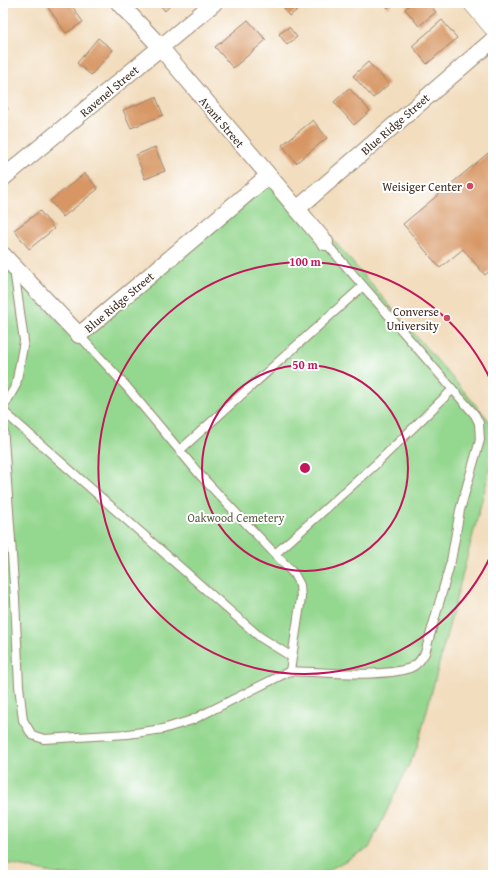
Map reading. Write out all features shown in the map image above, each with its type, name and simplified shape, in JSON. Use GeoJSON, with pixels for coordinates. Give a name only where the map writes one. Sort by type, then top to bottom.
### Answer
{"type":"FeatureCollection","features":[{"type":"Feature","properties":{"kind":"street","name":"Avant Street"},"geometry":{"type":"LineString","coordinates":[[119,3],[160,48],[325,242]]}},
{"type":"Feature","properties":{"kind":"street","name":"Ravenel Street"},"geometry":{"type":"LineString","coordinates":[[3,178],[214,3]]}},
{"type":"Feature","properties":{"kind":"street"},"geometry":{"type":"LineString","coordinates":[[473,3],[493,26]]}},
{"type":"Feature","properties":{"kind":"street","name":"Blue Ridge Street"},"geometry":{"type":"LineString","coordinates":[[297,209],[493,40]]}},
{"type":"Feature","properties":{"kind":"street","name":"Blue Ridge Street"},"geometry":{"type":"LineString","coordinates":[[79,336],[268,176]]}},
{"type":"Feature","properties":{"kind":"street"},"geometry":{"type":"LineString","coordinates":[[3,255],[79,336]]}},
{"type":"Feature","properties":{"kind":"lane"},"geometry":{"type":"LineString","coordinates":[[3,424],[16,599],[19,686],[23,720],[32,735],[44,739],[163,729],[192,720],[290,671],[394,671],[410,668],[418,664],[425,653],[451,561],[460,510],[480,440],[480,432],[475,415],[325,242]]}},
{"type":"Feature","properties":{"kind":"lane"},"geometry":{"type":"LineString","coordinates":[[14,267],[24,341],[16,384],[3,410],[260,637],[292,657]]}},
{"type":"Feature","properties":{"kind":"lane"},"geometry":{"type":"LineString","coordinates":[[180,450],[363,286]]}},
{"type":"Feature","properties":{"kind":"lane"},"geometry":{"type":"LineString","coordinates":[[79,336],[126,386],[200,475],[294,574],[300,586],[301,598],[290,671]]}},
{"type":"Feature","properties":{"kind":"lane"},"geometry":{"type":"LineString","coordinates":[[275,554],[376,464],[452,390]]}},
{"type":"Feature","properties":{"kind":"green space","name":"Oakwood Cemetery"},"geometry":{"type":"Polygon","coordinates":[[[275,173],[493,425],[493,458],[417,748],[369,848],[319,875],[62,875],[3,863],[3,263],[79,343],[275,173]]]}},
{"type":"Feature","properties":{"kind":"building"},"geometry":{"type":"Polygon","coordinates":[[[51,3],[70,3],[83,22],[66,33],[47,6],[51,3]]]}},
{"type":"Feature","properties":{"kind":"building"},"geometry":{"type":"Polygon","coordinates":[[[158,3],[173,3],[165,11],[158,3]]]}},
{"type":"Feature","properties":{"kind":"building"},"geometry":{"type":"Polygon","coordinates":[[[281,3],[308,3],[289,16],[281,3]]]}},
{"type":"Feature","properties":{"kind":"building"},"geometry":{"type":"Polygon","coordinates":[[[384,3],[393,3],[388,8],[384,3]]]}},
{"type":"Feature","properties":{"kind":"building"},"geometry":{"type":"Polygon","coordinates":[[[411,3],[428,3],[436,12],[419,26],[405,9],[411,3]]]}},
{"type":"Feature","properties":{"kind":"building"},"geometry":{"type":"Polygon","coordinates":[[[248,20],[266,40],[233,68],[215,47],[248,20]]]}},
{"type":"Feature","properties":{"kind":"building"},"geometry":{"type":"Polygon","coordinates":[[[442,20],[457,38],[427,64],[412,46],[442,20]]]}},
{"type":"Feature","properties":{"kind":"building"},"geometry":{"type":"Polygon","coordinates":[[[289,27],[297,37],[287,45],[279,34],[289,27]]]}},
{"type":"Feature","properties":{"kind":"building"},"geometry":{"type":"Polygon","coordinates":[[[98,38],[113,50],[91,75],[77,63],[98,38]]]}},
{"type":"Feature","properties":{"kind":"building"},"geometry":{"type":"Polygon","coordinates":[[[368,62],[389,84],[373,98],[353,76],[368,62]]]}},
{"type":"Feature","properties":{"kind":"building"},"geometry":{"type":"Polygon","coordinates":[[[349,88],[370,111],[354,125],[334,102],[349,88]]]}},
{"type":"Feature","properties":{"kind":"building"},"geometry":{"type":"Polygon","coordinates":[[[156,97],[163,115],[131,128],[123,110],[156,97]]]}},
{"type":"Feature","properties":{"kind":"building"},"geometry":{"type":"Polygon","coordinates":[[[3,102],[8,109],[3,112],[3,102]]]}},
{"type":"Feature","properties":{"kind":"building"},"geometry":{"type":"Polygon","coordinates":[[[3,116],[8,123],[3,126],[3,116]]]}},
{"type":"Feature","properties":{"kind":"building"},"geometry":{"type":"Polygon","coordinates":[[[313,120],[327,138],[296,163],[282,145],[313,120]]]}},
{"type":"Feature","properties":{"kind":"building"},"geometry":{"type":"Polygon","coordinates":[[[155,147],[165,171],[145,179],[136,155],[155,147]]]}},
{"type":"Feature","properties":{"kind":"building","name":"Weisiger Center"},"geometry":{"type":"Polygon","coordinates":[[[493,149],[493,268],[485,275],[463,249],[440,268],[403,224],[493,149]]]}},
{"type":"Feature","properties":{"kind":"building"},"geometry":{"type":"Polygon","coordinates":[[[85,173],[98,189],[63,217],[50,201],[85,173]]]}},
{"type":"Feature","properties":{"kind":"building"},"geometry":{"type":"Polygon","coordinates":[[[40,211],[54,229],[29,249],[14,230],[40,211]]]}},
{"type":"Feature","properties":{"kind":"place","name":"Weisiger Center"},"geometry":{"type":"Point","coordinates":[470,186]}},
{"type":"Feature","properties":{"kind":"place","name":"Converse University"},"geometry":{"type":"Point","coordinates":[447,318]}}]}
